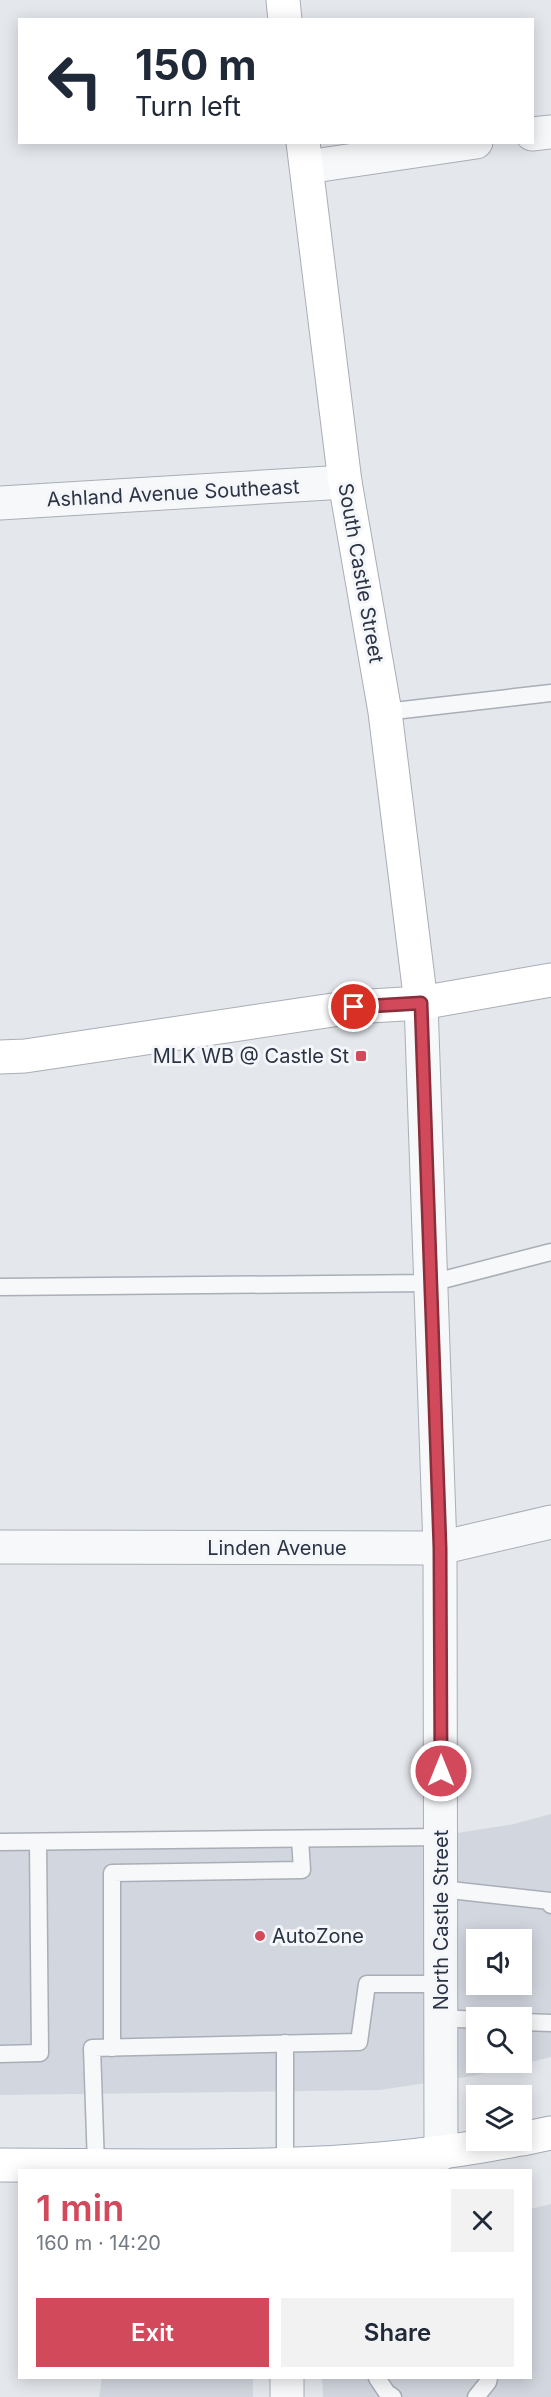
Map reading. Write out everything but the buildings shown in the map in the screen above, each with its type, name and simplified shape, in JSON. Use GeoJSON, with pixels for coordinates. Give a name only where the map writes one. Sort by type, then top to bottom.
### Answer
{"type":"FeatureCollection","features":[{"type":"Feature","properties":{"kind":"main road"},"geometry":{"type":"LineString","coordinates":[[283,0],[285,18]]}},
{"type":"Feature","properties":{"kind":"main road","name":"South Castle Street"},"geometry":{"type":"LineString","coordinates":[[305,155],[345,482],[385,712],[421,1003]]}},
{"type":"Feature","properties":{"kind":"main road"},"geometry":{"type":"LineString","coordinates":[[0,1057],[25,1056],[354,1007],[421,1003],[551,980]]}},
{"type":"Feature","properties":{"kind":"main road"},"geometry":{"type":"LineString","coordinates":[[532,2137],[551,2133]]}},
{"type":"Feature","properties":{"kind":"main road"},"geometry":{"type":"LineString","coordinates":[[0,2165],[285,2168],[443,2162],[479,2151]]}},
{"type":"Feature","properties":{"kind":"street"},"geometry":{"type":"LineString","coordinates":[[534,134],[551,132]]}},
{"type":"Feature","properties":{"kind":"street"},"geometry":{"type":"LineString","coordinates":[[305,155],[450,144]]}},
{"type":"Feature","properties":{"kind":"street","name":"Ashland Avenue Southeast"},"geometry":{"type":"LineString","coordinates":[[0,503],[345,482]]}},
{"type":"Feature","properties":{"kind":"street","name":"North Castle Street"},"geometry":{"type":"LineString","coordinates":[[421,1003],[440,1548],[443,2162]]}},
{"type":"Feature","properties":{"kind":"street","name":"Linden Avenue"},"geometry":{"type":"LineString","coordinates":[[0,1547],[440,1548],[551,1522]]}},
{"type":"Feature","properties":{"kind":"street"},"geometry":{"type":"LineString","coordinates":[[286,2379],[287,2397]]}},
{"type":"Feature","properties":{"kind":"lane"},"geometry":{"type":"LineString","coordinates":[[385,712],[551,693]]}},
{"type":"Feature","properties":{"kind":"lane"},"geometry":{"type":"LineString","coordinates":[[0,1287],[430,1283],[551,1252]]}},
{"type":"Feature","properties":{"kind":"lane"},"geometry":{"type":"LineString","coordinates":[[0,1842],[441,1838]]}},
{"type":"Feature","properties":{"kind":"lane"},"geometry":{"type":"LineString","coordinates":[[112,2048],[112,1873],[302,1870],[300,1839]]}},
{"type":"Feature","properties":{"kind":"lane"},"geometry":{"type":"LineString","coordinates":[[0,2054],[40,2053],[38,1842]]}},
{"type":"Feature","properties":{"kind":"lane"},"geometry":{"type":"LineString","coordinates":[[441,1889],[550,1901],[551,1905]]}},
{"type":"Feature","properties":{"kind":"lane"},"geometry":{"type":"LineString","coordinates":[[96,2165],[92,2048],[360,2042],[367,1984],[441,1984]]}},
{"type":"Feature","properties":{"kind":"lane"},"geometry":{"type":"LineString","coordinates":[[441,2018],[466,2019]]}},
{"type":"Feature","properties":{"kind":"lane"},"geometry":{"type":"LineString","coordinates":[[532,2022],[551,2023]]}},
{"type":"Feature","properties":{"kind":"lane"},"geometry":{"type":"LineString","coordinates":[[285,2043],[285,2168]]}},
{"type":"Feature","properties":{"kind":"lane"},"geometry":{"type":"LineString","coordinates":[[378,2379],[387,2393],[393,2397]]}},
{"type":"Feature","properties":{"kind":"lane"},"geometry":{"type":"LineString","coordinates":[[476,2397],[489,2379]]}},
{"type":"Feature","properties":{"kind":"shaded area"},"geometry":{"type":"Polygon","coordinates":[[[551,1814],[551,2057],[532,2062],[532,2007],[466,2007],[466,2073],[484,2073],[472,2076],[380,2090],[0,2095],[0,1848],[407,1841],[514,1824],[551,1814]]]}},
{"type":"Feature","properties":{"kind":"shaded area"},"geometry":{"type":"Polygon","coordinates":[[[551,2204],[551,2397],[323,2397],[322,2379],[532,2379],[532,2209],[551,2204]]]}},
{"type":"Feature","properties":{"kind":"shaded area"},"geometry":{"type":"Polygon","coordinates":[[[102,2379],[253,2379],[253,2397],[99,2397],[102,2379]]]}},
{"type":"Feature","properties":{"kind":"place","name":"MLK WB @ Castle St"},"geometry":{"type":"Point","coordinates":[361,1056]}},
{"type":"Feature","properties":{"kind":"place","name":"AutoZone"},"geometry":{"type":"Point","coordinates":[260,1936]}},
{"type":"Feature","properties":{"kind":"route"},"geometry":{"type":"LineString","coordinates":[[354,1007],[421,1003],[440,1548],[441,1771]]}}]}
